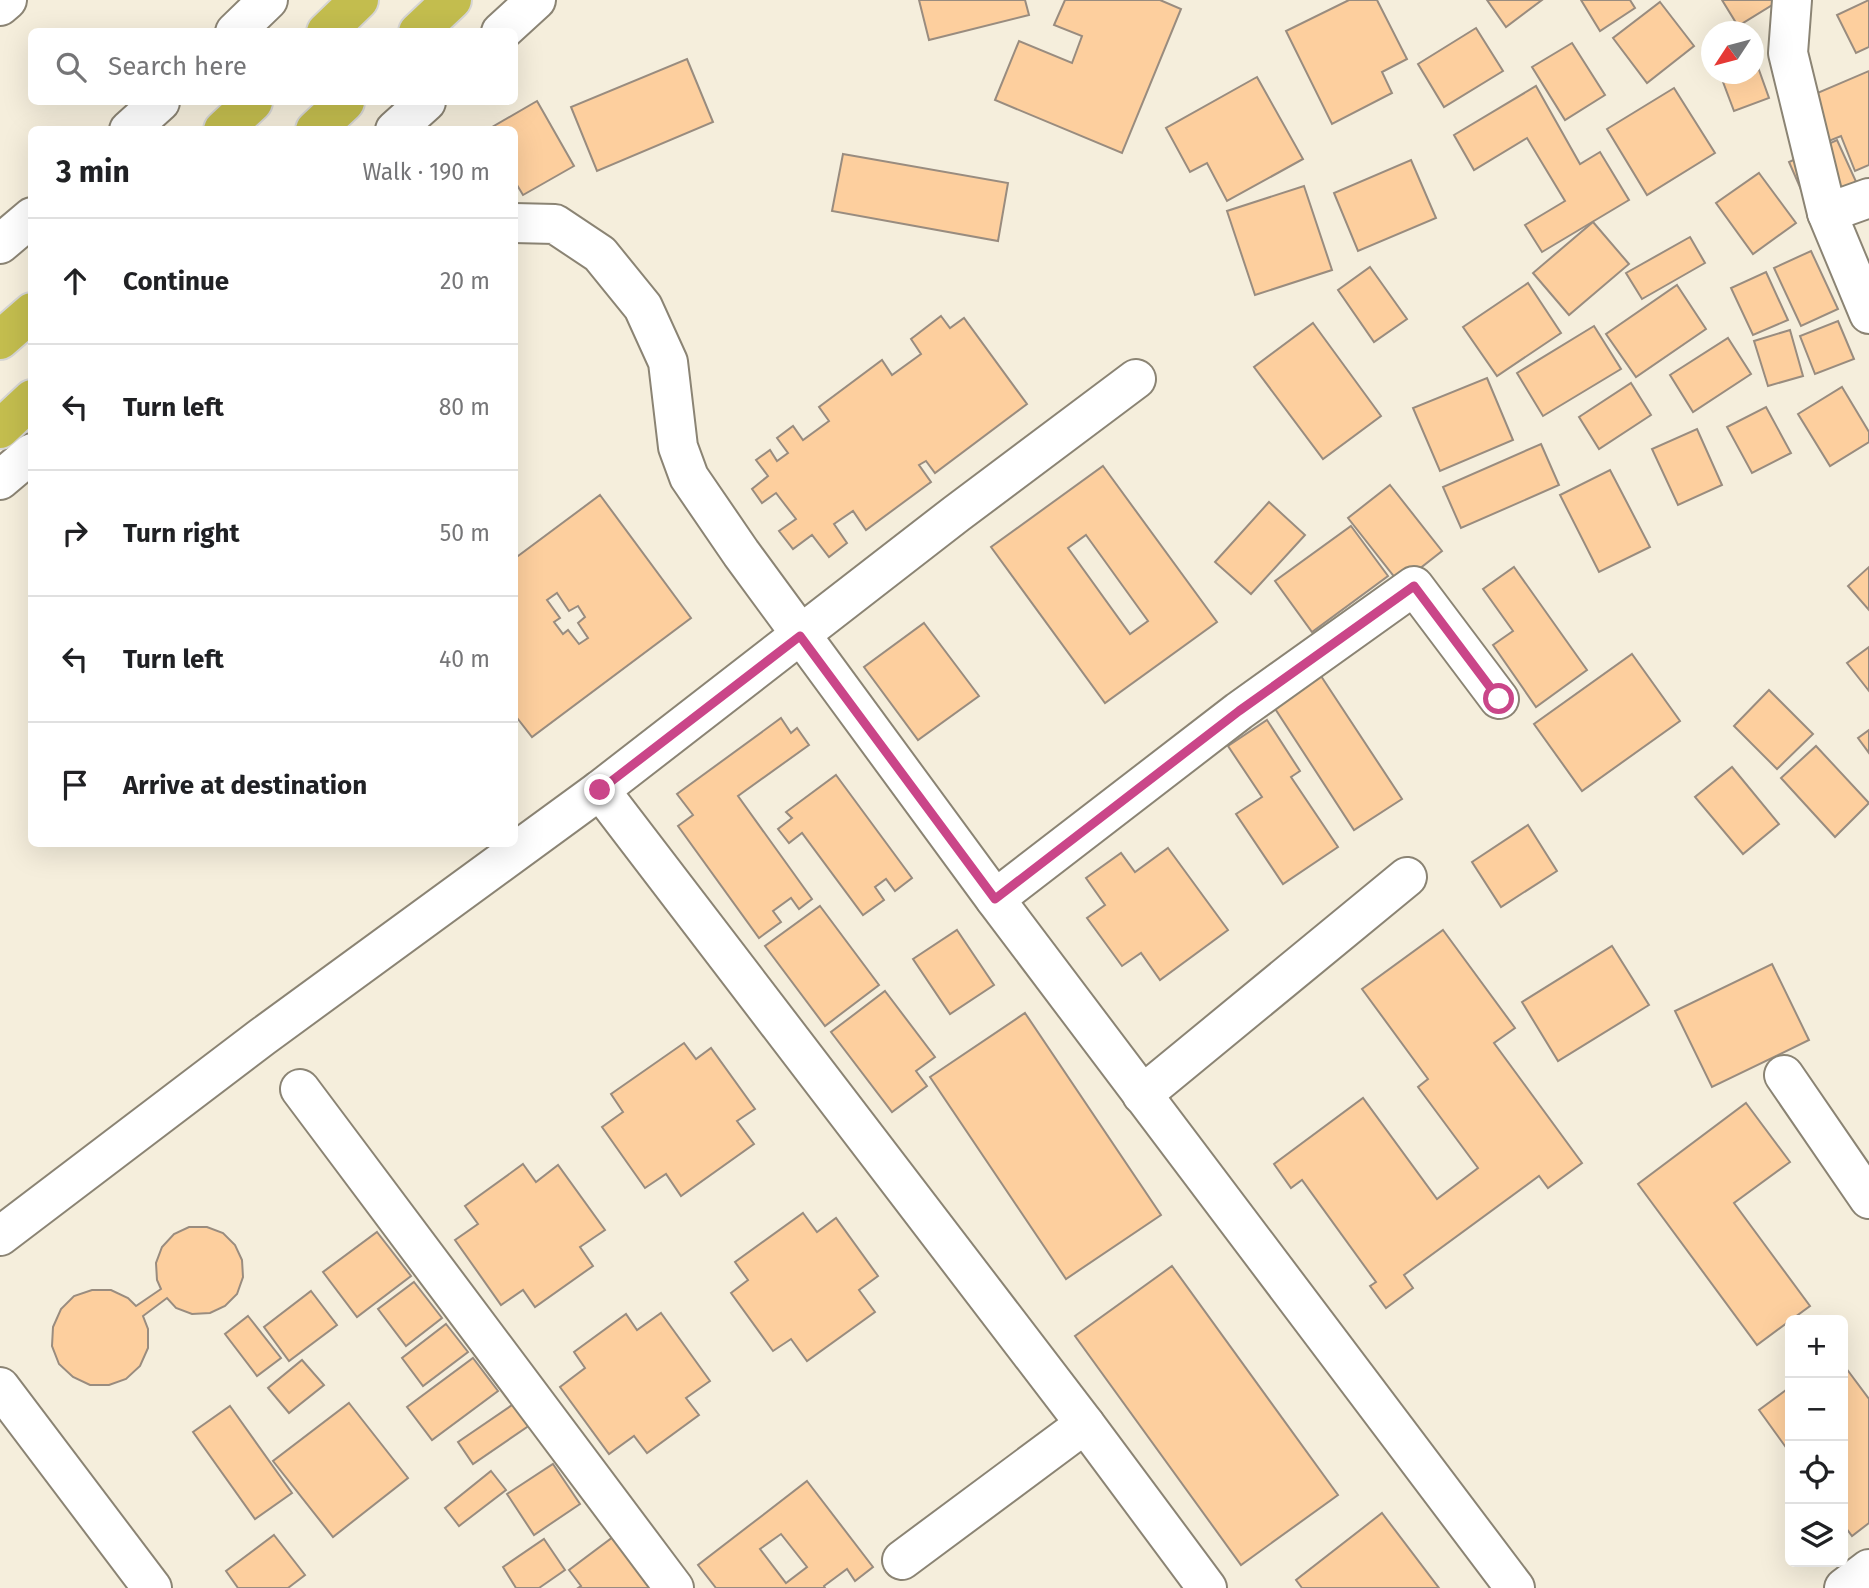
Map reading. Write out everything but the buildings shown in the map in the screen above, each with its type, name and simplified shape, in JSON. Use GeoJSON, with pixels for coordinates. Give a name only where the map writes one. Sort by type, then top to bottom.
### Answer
{"type":"FeatureCollection","features":[{"type":"Feature","properties":{"kind":"highway"},"geometry":{"type":"LineString","coordinates":[[330,28],[359,0]]}},
{"type":"Feature","properties":{"kind":"highway"},"geometry":{"type":"LineString","coordinates":[[422,28],[452,0]]}},
{"type":"Feature","properties":{"kind":"highway"},"geometry":{"type":"LineString","coordinates":[[227,126],[250,105]]}},
{"type":"Feature","properties":{"kind":"highway"},"geometry":{"type":"LineString","coordinates":[[319,126],[342,105]]}},
{"type":"Feature","properties":{"kind":"highway"},"geometry":{"type":"LineString","coordinates":[[0,340],[28,316]]}},
{"type":"Feature","properties":{"kind":"highway"},"geometry":{"type":"LineString","coordinates":[[0,429],[28,403]]}},
{"type":"Feature","properties":{"kind":"street"},"geometry":{"type":"LineString","coordinates":[[0,6],[6,0]]}},
{"type":"Feature","properties":{"kind":"street"},"geometry":{"type":"LineString","coordinates":[[239,28],[268,0]]}},
{"type":"Feature","properties":{"kind":"street"},"geometry":{"type":"LineString","coordinates":[[505,28],[536,0]]}},
{"type":"Feature","properties":{"kind":"street"},"geometry":{"type":"LineString","coordinates":[[1792,0],[1788,53],[1827,213],[1869,314]]}},
{"type":"Feature","properties":{"kind":"street"},"geometry":{"type":"LineString","coordinates":[[133,126],[157,105]]}},
{"type":"Feature","properties":{"kind":"street"},"geometry":{"type":"LineString","coordinates":[[399,126],[423,105]]}},
{"type":"Feature","properties":{"kind":"street"},"geometry":{"type":"LineString","coordinates":[[1827,213],[1869,198]]}},
{"type":"Feature","properties":{"kind":"street"},"geometry":{"type":"LineString","coordinates":[[0,244],[28,220]]}},
{"type":"Feature","properties":{"kind":"street"},"geometry":{"type":"LineString","coordinates":[[518,223],[555,224],[600,254],[643,307],[668,362],[678,447],[690,477],[800,636],[995,899],[1515,1588]]}},
{"type":"Feature","properties":{"kind":"street"},"geometry":{"type":"LineString","coordinates":[[0,1236],[273,1029],[600,790],[956,514],[1136,379]]}},
{"type":"Feature","properties":{"kind":"street"},"geometry":{"type":"LineString","coordinates":[[0,480],[28,456]]}},
{"type":"Feature","properties":{"kind":"street"},"geometry":{"type":"LineString","coordinates":[[995,899],[1239,711],[1414,586],[1499,699]]}},
{"type":"Feature","properties":{"kind":"street"},"geometry":{"type":"LineString","coordinates":[[600,790],[1085,1424],[1207,1588]]}},
{"type":"Feature","properties":{"kind":"street"},"geometry":{"type":"LineString","coordinates":[[1142,1096],[1407,877]]}},
{"type":"Feature","properties":{"kind":"street"},"geometry":{"type":"LineString","coordinates":[[1784,1075],[1869,1199]]}},
{"type":"Feature","properties":{"kind":"street"},"geometry":{"type":"LineString","coordinates":[[300,1089],[674,1588]]}},
{"type":"Feature","properties":{"kind":"street"},"geometry":{"type":"LineString","coordinates":[[0,1387],[152,1588]]}},
{"type":"Feature","properties":{"kind":"street"},"geometry":{"type":"LineString","coordinates":[[902,1560],[1085,1424]]}},
{"type":"Feature","properties":{"kind":"street"},"geometry":{"type":"LineString","coordinates":[[1844,1588],[1869,1569]]}},
{"type":"Feature","properties":{"kind":"route"},"geometry":{"type":"LineString","coordinates":[[600,790],[800,636],[995,899],[1239,711],[1414,586],[1499,699]]}}]}
